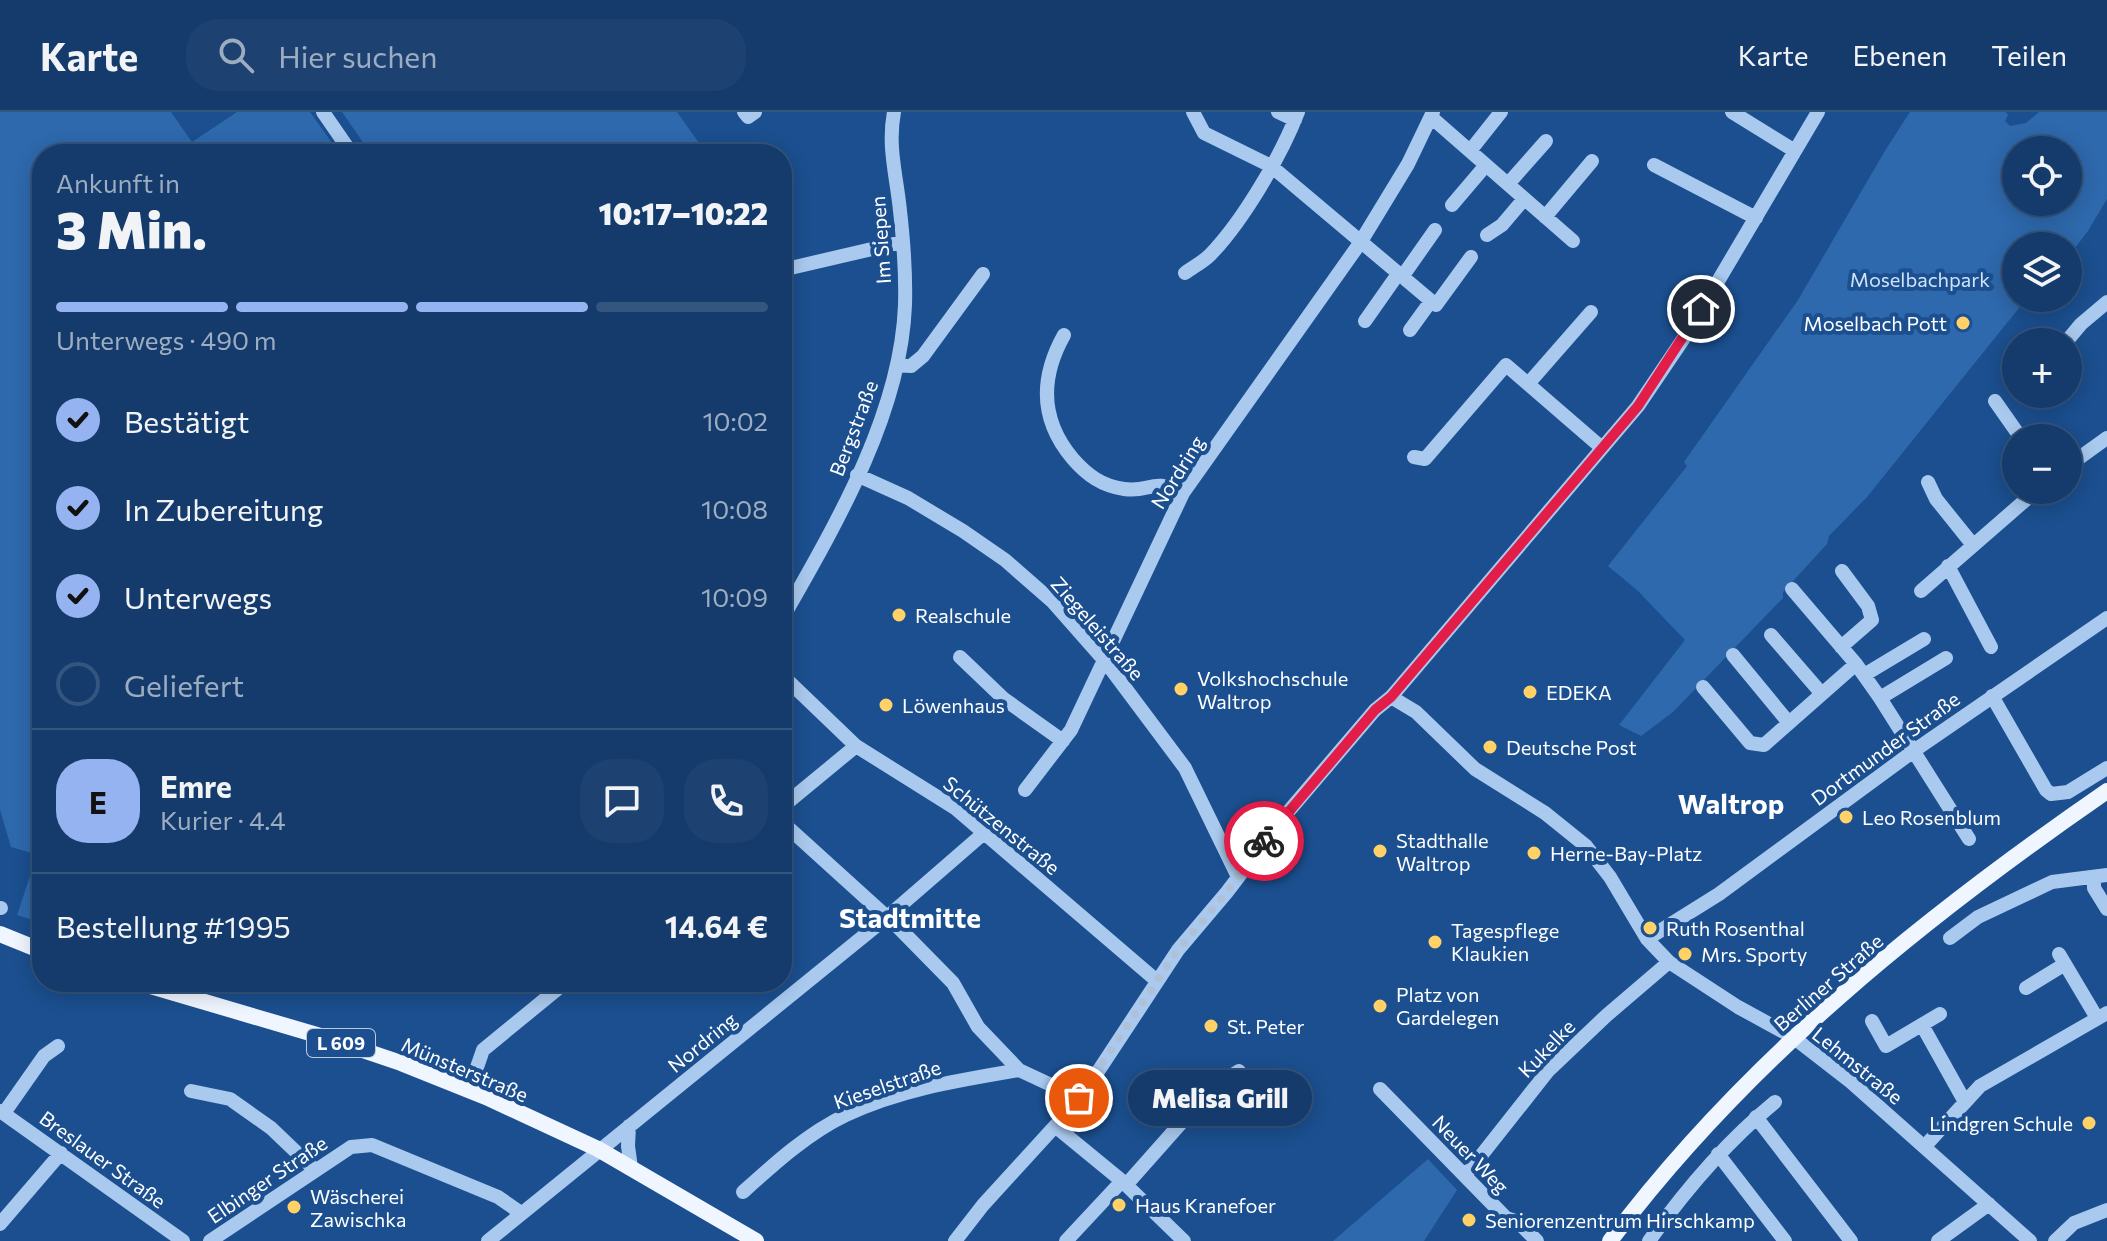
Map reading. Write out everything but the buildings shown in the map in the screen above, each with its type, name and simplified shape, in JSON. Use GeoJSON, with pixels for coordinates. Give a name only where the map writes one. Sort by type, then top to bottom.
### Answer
{"type":"FeatureCollection","features":[{"type":"Feature","properties":{"kind":"main road","name":"Berliner Straße"},"geometry":{"type":"LineString","coordinates":[[1610,1241],[1690,1142],[1793,1037],[1943,911],[2107,791]]}},
{"type":"Feature","properties":{"kind":"main road"},"geometry":{"type":"LineString","coordinates":[[0,934],[32,947]]}},
{"type":"Feature","properties":{"kind":"main road","name":"Münsterstraße"},"geometry":{"type":"LineString","coordinates":[[170,992],[401,1063],[486,1097],[598,1149],[756,1241]]}},
{"type":"Feature","properties":{"kind":"street"},"geometry":{"type":"LineString","coordinates":[[323,112],[345,144]]}},
{"type":"Feature","properties":{"kind":"street"},"geometry":{"type":"LineString","coordinates":[[744,112],[748,117],[755,112]]}},
{"type":"Feature","properties":{"kind":"street","name":"Im Siepen"},"geometry":{"type":"LineString","coordinates":[[894,112],[890,138],[902,242],[905,305],[898,365]]}},
{"type":"Feature","properties":{"kind":"street"},"geometry":{"type":"LineString","coordinates":[[1193,112],[1204,133],[1271,166],[1436,305],[1471,257]]}},
{"type":"Feature","properties":{"kind":"street"},"geometry":{"type":"LineString","coordinates":[[1185,273],[1209,256],[1235,223],[1271,166],[1296,116],[1278,112]]}},
{"type":"Feature","properties":{"kind":"street"},"geometry":{"type":"LineString","coordinates":[[1470,151],[1501,112]]}},
{"type":"Feature","properties":{"kind":"street"},"geometry":{"type":"LineString","coordinates":[[1732,112],[1795,151]]}},
{"type":"Feature","properties":{"kind":"street"},"geometry":{"type":"LineString","coordinates":[[955,1241],[983,1205],[1079,1098],[1157,981],[1288,812],[1375,710],[1391,697],[1638,406],[1688,332],[1818,112]]}},
{"type":"Feature","properties":{"kind":"street"},"geometry":{"type":"LineString","coordinates":[[1432,114],[1573,241]]}},
{"type":"Feature","properties":{"kind":"street","name":"Nordring"},"geometry":{"type":"LineString","coordinates":[[1025,790],[1071,730],[1183,493],[1360,243],[1408,164],[1432,114]]}},
{"type":"Feature","properties":{"kind":"street"},"geometry":{"type":"LineString","coordinates":[[1508,184],[1546,141]]}},
{"type":"Feature","properties":{"kind":"street"},"geometry":{"type":"LineString","coordinates":[[1545,217],[1592,161]]}},
{"type":"Feature","properties":{"kind":"street"},"geometry":{"type":"LineString","coordinates":[[1452,205],[1486,165]]}},
{"type":"Feature","properties":{"kind":"street"},"geometry":{"type":"LineString","coordinates":[[1654,165],[1756,218]]}},
{"type":"Feature","properties":{"kind":"street"},"geometry":{"type":"LineString","coordinates":[[1487,235],[1502,225],[1524,199]]}},
{"type":"Feature","properties":{"kind":"street"},"geometry":{"type":"LineString","coordinates":[[1365,321],[1435,230]]}},
{"type":"Feature","properties":{"kind":"street"},"geometry":{"type":"LineString","coordinates":[[792,268],[902,242]]}},
{"type":"Feature","properties":{"kind":"street","name":"Bergstraße"},"geometry":{"type":"LineString","coordinates":[[792,601],[857,475],[898,365],[911,366],[923,356],[983,274]]}},
{"type":"Feature","properties":{"kind":"street"},"geometry":{"type":"LineString","coordinates":[[1410,330],[1431,301]]}},
{"type":"Feature","properties":{"kind":"street"},"geometry":{"type":"LineString","coordinates":[[2078,328],[2107,302]]}},
{"type":"Feature","properties":{"kind":"street"},"geometry":{"type":"LineString","coordinates":[[1528,384],[1591,312]]}},
{"type":"Feature","properties":{"kind":"street"},"geometry":{"type":"LineString","coordinates":[[1064,335],[1051,358],[1046,397],[1049,420],[1063,447],[1088,477],[1125,489],[1164,484],[1183,493]]}},
{"type":"Feature","properties":{"kind":"street"},"geometry":{"type":"LineString","coordinates":[[1414,457],[1425,459],[1506,365],[1602,448]]}},
{"type":"Feature","properties":{"kind":"street"},"geometry":{"type":"LineString","coordinates":[[1995,401],[2011,424]]}},
{"type":"Feature","properties":{"kind":"street"},"geometry":{"type":"LineString","coordinates":[[2082,456],[2107,438]]}},
{"type":"Feature","properties":{"kind":"street","name":"Ziegeleistraße"},"geometry":{"type":"LineString","coordinates":[[857,475],[908,498],[1005,560],[1053,602],[1105,661],[1185,768],[1238,877]]}},
{"type":"Feature","properties":{"kind":"street"},"geometry":{"type":"LineString","coordinates":[[1928,482],[1936,499],[1973,545]]}},
{"type":"Feature","properties":{"kind":"street"},"geometry":{"type":"LineString","coordinates":[[1921,591],[2021,504]]}},
{"type":"Feature","properties":{"kind":"street"},"geometry":{"type":"LineString","coordinates":[[1948,566],[1991,647]]}},
{"type":"Feature","properties":{"kind":"street"},"geometry":{"type":"LineString","coordinates":[[1841,647],[1872,620],[1868,606],[1842,571]]}},
{"type":"Feature","properties":{"kind":"street"},"geometry":{"type":"LineString","coordinates":[[1792,589],[1880,698],[1969,839]]}},
{"type":"Feature","properties":{"kind":"street","name":"Dortmunder Straße"},"geometry":{"type":"LineString","coordinates":[[1647,939],[1719,894],[1915,750],[2107,618]]}},
{"type":"Feature","properties":{"kind":"street"},"geometry":{"type":"LineString","coordinates":[[1771,635],[1822,694]]}},
{"type":"Feature","properties":{"kind":"street"},"geometry":{"type":"LineString","coordinates":[[1703,687],[1750,743],[1764,745],[1822,694],[1860,670],[1924,639]]}},
{"type":"Feature","properties":{"kind":"street"},"geometry":{"type":"LineString","coordinates":[[1733,655],[1789,723]]}},
{"type":"Feature","properties":{"kind":"street"},"geometry":{"type":"LineString","coordinates":[[960,657],[1004,699],[1063,741]]}},
{"type":"Feature","properties":{"kind":"street"},"geometry":{"type":"LineString","coordinates":[[1880,698],[1946,658]]}},
{"type":"Feature","properties":{"kind":"street","name":"Schützenstraße"},"geometry":{"type":"LineString","coordinates":[[792,685],[856,746],[955,808],[1157,981]]}},
{"type":"Feature","properties":{"kind":"street"},"geometry":{"type":"LineString","coordinates":[[1992,696],[2051,794],[2068,792],[2107,768]]}},
{"type":"Feature","properties":{"kind":"street","name":"Lehmstraße"},"geometry":{"type":"LineString","coordinates":[[1391,697],[1416,712],[1475,769],[1545,813],[1586,846],[1610,877],[1647,939],[1669,962],[1738,1007],[1793,1037],[1851,1082],[2030,1241]]}},
{"type":"Feature","properties":{"kind":"street"},"geometry":{"type":"LineString","coordinates":[[792,799],[856,746]]}},
{"type":"Feature","properties":{"kind":"street"},"geometry":{"type":"LineString","coordinates":[[792,831],[899,928],[953,983],[978,1027],[1019,1070],[1079,1098]]}},
{"type":"Feature","properties":{"kind":"street","name":"Nordring"},"geometry":{"type":"LineString","coordinates":[[488,1241],[886,918],[984,833]]}},
{"type":"Feature","properties":{"kind":"street"},"geometry":{"type":"LineString","coordinates":[[2101,876],[2094,888],[2107,909]]}},
{"type":"Feature","properties":{"kind":"street"},"geometry":{"type":"LineString","coordinates":[[1950,938],[1978,917],[2052,882],[2101,876]]}},
{"type":"Feature","properties":{"kind":"street"},"geometry":{"type":"LineString","coordinates":[[1925,1146],[1980,1086],[2102,1015],[2062,959],[2026,988]]}},
{"type":"Feature","properties":{"kind":"street","name":"Kukelke"},"geometry":{"type":"LineString","coordinates":[[1465,1176],[1548,1071],[1669,962]]}},
{"type":"Feature","properties":{"kind":"street"},"geometry":{"type":"LineString","coordinates":[[475,1073],[483,1050],[551,992]]}},
{"type":"Feature","properties":{"kind":"street"},"geometry":{"type":"LineString","coordinates":[[1872,1021],[1889,1051],[1940,1014]]}},
{"type":"Feature","properties":{"kind":"street"},"geometry":{"type":"LineString","coordinates":[[1922,1025],[1965,1102]]}},
{"type":"Feature","properties":{"kind":"street"},"geometry":{"type":"LineString","coordinates":[[2,1112],[44,1056],[58,1046]]}},
{"type":"Feature","properties":{"kind":"street","name":"Kieselstraße"},"geometry":{"type":"LineString","coordinates":[[743,1192],[783,1156],[846,1115],[933,1084],[1019,1070]]}},
{"type":"Feature","properties":{"kind":"street"},"geometry":{"type":"LineString","coordinates":[[1066,1241],[1181,1123],[1239,1071]]}},
{"type":"Feature","properties":{"kind":"street","name":"Neuer Weg"},"geometry":{"type":"LineString","coordinates":[[1380,1089],[1506,1218],[1518,1222],[1537,1241]]}},
{"type":"Feature","properties":{"kind":"street"},"geometry":{"type":"LineString","coordinates":[[191,1091],[230,1099],[271,1128],[315,1170]]}},
{"type":"Feature","properties":{"kind":"street"},"geometry":{"type":"LineString","coordinates":[[1649,1241],[1718,1154],[1775,1102]]}},
{"type":"Feature","properties":{"kind":"street","name":"Breslauer Straße"},"geometry":{"type":"LineString","coordinates":[[2,1112],[183,1241]]}},
{"type":"Feature","properties":{"kind":"street"},"geometry":{"type":"LineString","coordinates":[[1756,1117],[1851,1241]]}},
{"type":"Feature","properties":{"kind":"street"},"geometry":{"type":"LineString","coordinates":[[629,1126],[631,1168]]}},
{"type":"Feature","properties":{"kind":"street"},"geometry":{"type":"LineString","coordinates":[[1055,1126],[1124,1183],[1184,1241]]}},
{"type":"Feature","properties":{"kind":"street","name":"Elbinger Straße"},"geometry":{"type":"LineString","coordinates":[[210,1241],[351,1147],[372,1145],[498,1197],[521,1213]]}},
{"type":"Feature","properties":{"kind":"street"},"geometry":{"type":"LineString","coordinates":[[0,1224],[61,1153]]}},
{"type":"Feature","properties":{"kind":"street"},"geometry":{"type":"LineString","coordinates":[[1718,1154],[1785,1241]]}},
{"type":"Feature","properties":{"kind":"street"},"geometry":{"type":"LineString","coordinates":[[1938,1241],[1989,1204]]}},
{"type":"Feature","properties":{"kind":"street"},"geometry":{"type":"LineString","coordinates":[[2055,1241],[2074,1223],[2107,1210]]}},
{"type":"Feature","properties":{"kind":"green space"},"geometry":{"type":"Polygon","coordinates":[[[0,112],[171,112],[192,142],[237,112],[310,112],[333,144],[32,144],[32,853],[11,847],[0,810],[0,112]]]}},
{"type":"Feature","properties":{"kind":"green space"},"geometry":{"type":"Polygon","coordinates":[[[342,112],[677,112],[700,144],[364,144],[342,112]]]}},
{"type":"Feature","properties":{"kind":"green space","name":"Moselbachpark"},"geometry":{"type":"Polygon","coordinates":[[[1910,112],[2006,112],[2005,121],[2010,126],[2026,123],[2039,112],[2107,112],[2107,199],[2088,231],[2082,239],[2082,232],[2002,232],[2002,312],[2016,312],[1867,497],[1829,536],[1827,544],[1783,592],[1783,598],[1673,712],[1641,736],[1619,725],[1685,640],[1637,590],[1608,566],[1687,466],[1684,462],[1798,300],[1910,112]]]}},
{"type":"Feature","properties":{"kind":"green space"},"geometry":{"type":"Polygon","coordinates":[[[32,870],[32,920],[17,915],[32,870]]]}},
{"type":"Feature","properties":{"kind":"green space"},"geometry":{"type":"Polygon","coordinates":[[[1428,1159],[1457,1190],[1424,1241],[1333,1241],[1428,1159]]]}},
{"type":"Feature","properties":{"kind":"way so far"},"geometry":{"type":"LineString","coordinates":[[1079,1098],[1178,950],[1227,892],[1264,841]]}},
{"type":"Feature","properties":{"kind":"place","name":"Moselbach Pott"},"geometry":{"type":"Point","coordinates":[1963,323]}},
{"type":"Feature","properties":{"kind":"place","name":"Realschule"},"geometry":{"type":"Point","coordinates":[899,615]}},
{"type":"Feature","properties":{"kind":"place","name":"Volkshochschule Waltrop"},"geometry":{"type":"Point","coordinates":[1181,689]}},
{"type":"Feature","properties":{"kind":"place","name":"EDEKA"},"geometry":{"type":"Point","coordinates":[1530,692]}},
{"type":"Feature","properties":{"kind":"place","name":"Löwenhaus"},"geometry":{"type":"Point","coordinates":[886,705]}},
{"type":"Feature","properties":{"kind":"place","name":"Deutsche Post"},"geometry":{"type":"Point","coordinates":[1490,747]}},
{"type":"Feature","properties":{"kind":"place","name":"Leo Rosenblum"},"geometry":{"type":"Point","coordinates":[1846,817]}},
{"type":"Feature","properties":{"kind":"place","name":"Stadthalle Waltrop"},"geometry":{"type":"Point","coordinates":[1380,851]}},
{"type":"Feature","properties":{"kind":"place","name":"Herne-Bay-Platz"},"geometry":{"type":"Point","coordinates":[1534,853]}},
{"type":"Feature","properties":{"kind":"place","name":"Ruth Rosenthal"},"geometry":{"type":"Point","coordinates":[1650,928]}},
{"type":"Feature","properties":{"kind":"place","name":"Tagespflege Klaukien"},"geometry":{"type":"Point","coordinates":[1435,942]}},
{"type":"Feature","properties":{"kind":"place","name":"Mrs. Sporty"},"geometry":{"type":"Point","coordinates":[1685,954]}},
{"type":"Feature","properties":{"kind":"place","name":"Platz von Gardelegen"},"geometry":{"type":"Point","coordinates":[1380,1006]}},
{"type":"Feature","properties":{"kind":"place","name":"St. Peter"},"geometry":{"type":"Point","coordinates":[1211,1026]}},
{"type":"Feature","properties":{"kind":"place","name":"Melisa Grill"},"geometry":{"type":"Point","coordinates":[1079,1098]}},
{"type":"Feature","properties":{"kind":"place","name":"Lindgren Schule"},"geometry":{"type":"Point","coordinates":[2089,1123]}},
{"type":"Feature","properties":{"kind":"place","name":"Haus Kranefoer"},"geometry":{"type":"Point","coordinates":[1119,1205]}},
{"type":"Feature","properties":{"kind":"place","name":"Wäscherei Zawischka"},"geometry":{"type":"Point","coordinates":[294,1207]}},
{"type":"Feature","properties":{"kind":"place","name":"Seniorenzentrum Hirschkamp"},"geometry":{"type":"Point","coordinates":[1469,1220]}},
{"type":"Feature","properties":{"kind":"district","name":"Waltrop"},"geometry":{"type":"Point","coordinates":[1731,803]}},
{"type":"Feature","properties":{"kind":"district","name":"Stadtmitte"},"geometry":{"type":"Point","coordinates":[910,917]}},
{"type":"Feature","properties":{"kind":"route"},"geometry":{"type":"LineString","coordinates":[[1264,841],[1375,710],[1391,697],[1638,406],[1701,309]]}}]}
